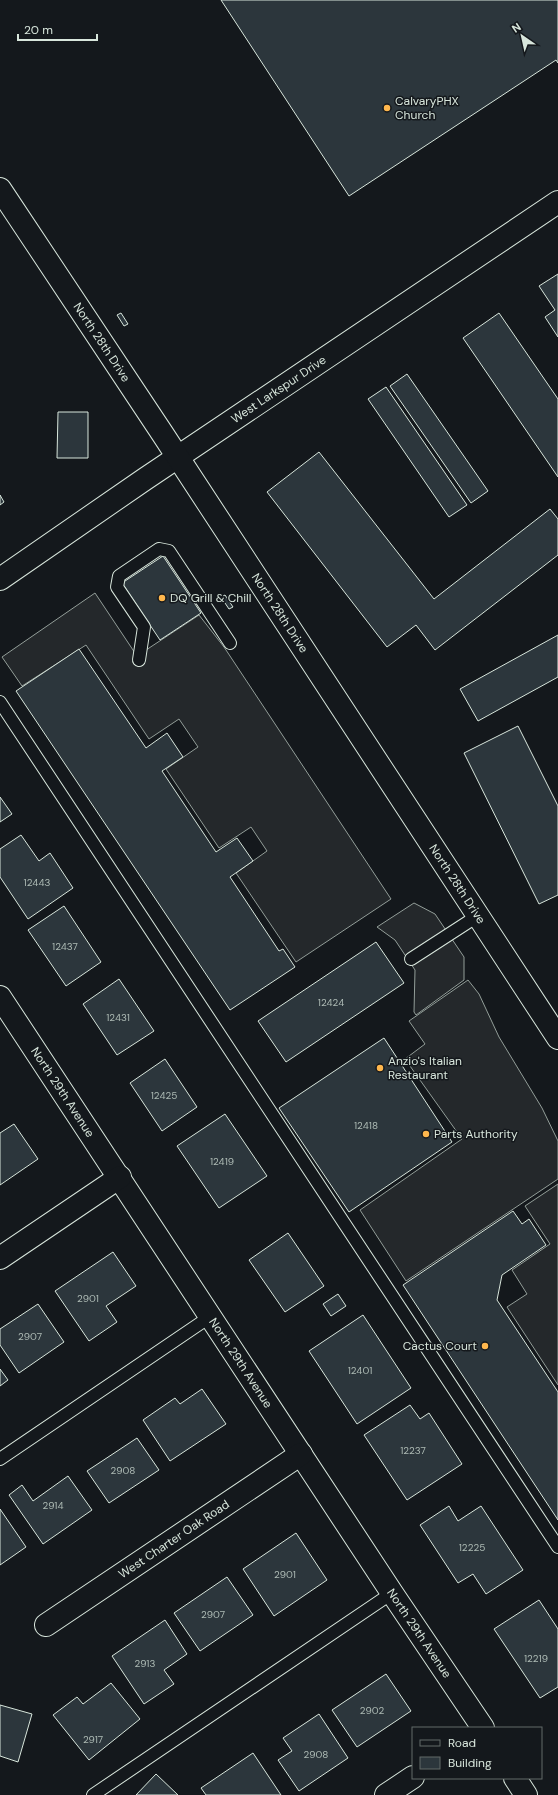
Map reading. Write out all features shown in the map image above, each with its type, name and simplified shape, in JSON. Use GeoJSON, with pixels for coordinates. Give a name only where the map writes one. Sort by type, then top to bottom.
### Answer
{"type":"FeatureCollection","features":[{"type":"Feature","properties":{"kind":"street","name":"North 28th Drive"},"geometry":{"type":"LineString","coordinates":[[0,189],[178,457],[558,1038]]}},
{"type":"Feature","properties":{"kind":"street","name":"West Larkspur Drive"},"geometry":{"type":"LineString","coordinates":[[0,579],[178,457],[558,202]]}},
{"type":"Feature","properties":{"kind":"street","name":"North 29th Avenue"},"geometry":{"type":"LineString","coordinates":[[0,997],[120,1177],[392,1593],[482,1727]]}},
{"type":"Feature","properties":{"kind":"street"},"geometry":{"type":"LineString","coordinates":[[0,1258],[120,1177]]}},
{"type":"Feature","properties":{"kind":"street","name":"West Charter Oak Road"},"geometry":{"type":"LineString","coordinates":[[46,1626],[301,1454]]}},
{"type":"Feature","properties":{"kind":"street"},"geometry":{"type":"LineString","coordinates":[[386,1795],[412,1777]]}},
{"type":"Feature","properties":{"kind":"street"},"geometry":{"type":"LineString","coordinates":[[516,1779],[526,1795]]}},
{"type":"Feature","properties":{"kind":"lane"},"geometry":{"type":"LineString","coordinates":[[139,660],[144,627],[116,587],[118,576],[159,549],[169,551],[230,643]]}},
{"type":"Feature","properties":{"kind":"lane"},"geometry":{"type":"LineString","coordinates":[[0,702],[558,1547]]}},
{"type":"Feature","properties":{"kind":"lane"},"geometry":{"type":"LineString","coordinates":[[411,959],[478,915]]}},
{"type":"Feature","properties":{"kind":"lane"},"geometry":{"type":"LineString","coordinates":[[0,1459],[211,1316]]}},
{"type":"Feature","properties":{"kind":"lane"},"geometry":{"type":"LineString","coordinates":[[93,1795],[392,1593]]}},
{"type":"Feature","properties":{"kind":"shaded area"},"geometry":{"type":"Polygon","coordinates":[[[95,593],[137,656],[199,615],[224,647],[391,899],[296,962],[236,873],[267,851],[251,827],[219,848],[166,769],[198,747],[179,719],[149,739],[86,645],[22,686],[2,657],[95,593]]]}},
{"type":"Feature","properties":{"kind":"shaded area"},"geometry":{"type":"Polygon","coordinates":[[[414,903],[435,914],[464,957],[464,980],[416,1015],[414,1012],[415,970],[395,940],[377,927],[414,903]]]}},
{"type":"Feature","properties":{"kind":"shaded area"},"geometry":{"type":"Polygon","coordinates":[[[468,980],[479,994],[499,1037],[542,1108],[558,1141],[558,1179],[406,1281],[360,1210],[462,1139],[405,1059],[425,1044],[409,1021],[468,980]]]}},
{"type":"Feature","properties":{"kind":"shaded area"},"geometry":{"type":"Polygon","coordinates":[[[558,1184],[558,1385],[507,1307],[527,1294],[512,1270],[550,1244],[525,1206],[558,1184]]]}},
{"type":"Feature","properties":{"kind":"building","name":"CalvaryPHX Church"},"geometry":{"type":"Polygon","coordinates":[[[221,0],[558,0],[558,63],[556,60],[349,196],[221,0]]]}},
{"type":"Feature","properties":{"kind":"building"},"geometry":{"type":"Polygon","coordinates":[[[558,274],[558,337],[545,317],[555,310],[539,286],[558,274]]]}},
{"type":"Feature","properties":{"kind":"building"},"geometry":{"type":"Polygon","coordinates":[[[121,313],[128,324],[124,326],[117,315],[121,313]]]}},
{"type":"Feature","properties":{"kind":"building"},"geometry":{"type":"Polygon","coordinates":[[[499,313],[558,399],[558,477],[463,338],[499,313]]]}},
{"type":"Feature","properties":{"kind":"building"},"geometry":{"type":"Polygon","coordinates":[[[407,374],[488,491],[471,503],[390,386],[407,374]]]}},
{"type":"Feature","properties":{"kind":"building"},"geometry":{"type":"Polygon","coordinates":[[[386,387],[467,505],[449,517],[368,399],[386,387]]]}},
{"type":"Feature","properties":{"kind":"building"},"geometry":{"type":"Polygon","coordinates":[[[58,412],[88,412],[88,458],[57,458],[58,412]]]}},
{"type":"Feature","properties":{"kind":"building"},"geometry":{"type":"Polygon","coordinates":[[[319,452],[434,599],[550,509],[558,519],[558,555],[435,650],[416,625],[387,647],[267,492],[319,452]]]}},
{"type":"Feature","properties":{"kind":"building"},"geometry":{"type":"Polygon","coordinates":[[[0,495],[4,502],[0,505],[0,495]]]}},
{"type":"Feature","properties":{"kind":"building","name":"DQ Grill & Chill"},"geometry":{"type":"Polygon","coordinates":[[[163,556],[201,613],[160,640],[122,583],[163,556]]]}},
{"type":"Feature","properties":{"kind":"building"},"geometry":{"type":"Polygon","coordinates":[[[225,595],[233,607],[229,609],[221,597],[225,595]]]}},
{"type":"Feature","properties":{"kind":"building"},"geometry":{"type":"Polygon","coordinates":[[[558,635],[558,677],[478,721],[460,689],[558,635]]]}},
{"type":"Feature","properties":{"kind":"building"},"geometry":{"type":"Polygon","coordinates":[[[79,649],[146,748],[167,733],[183,757],[162,771],[216,852],[237,838],[253,861],[230,877],[279,951],[283,949],[295,967],[230,1010],[16,691],[79,649]]]}},
{"type":"Feature","properties":{"kind":"building"},"geometry":{"type":"Polygon","coordinates":[[[518,726],[558,806],[558,895],[539,904],[464,753],[518,726]]]}},
{"type":"Feature","properties":{"kind":"building"},"geometry":{"type":"Polygon","coordinates":[[[0,797],[12,814],[0,822],[0,797]]]}},
{"type":"Feature","properties":{"kind":"building"},"geometry":{"type":"Polygon","coordinates":[[[21,835],[39,861],[50,853],[73,888],[28,919],[0,877],[0,849],[21,835]]]}},
{"type":"Feature","properties":{"kind":"building"},"geometry":{"type":"Polygon","coordinates":[[[64,906],[101,962],[66,986],[28,930],[64,906]]]}},
{"type":"Feature","properties":{"kind":"building"},"geometry":{"type":"Polygon","coordinates":[[[376,942],[404,983],[286,1062],[258,1021],[376,942]]]}},
{"type":"Feature","properties":{"kind":"building"},"geometry":{"type":"Polygon","coordinates":[[[119,979],[154,1031],[117,1055],[83,1004],[119,979]]]}},
{"type":"Feature","properties":{"kind":"building"},"geometry":{"type":"Polygon","coordinates":[[[384,1038],[452,1142],[349,1212],[279,1108],[384,1038]]]}},
{"type":"Feature","properties":{"kind":"building"},"geometry":{"type":"Polygon","coordinates":[[[165,1059],[197,1107],[162,1131],[130,1083],[165,1059]]]}},
{"type":"Feature","properties":{"kind":"building"},"geometry":{"type":"Polygon","coordinates":[[[225,1114],[267,1176],[219,1208],[177,1146],[225,1114]]]}},
{"type":"Feature","properties":{"kind":"building"},"geometry":{"type":"Polygon","coordinates":[[[14,1124],[38,1159],[0,1185],[0,1133],[14,1124]]]}},
{"type":"Feature","properties":{"kind":"building","name":"Cactus Court"},"geometry":{"type":"Polygon","coordinates":[[[513,1211],[522,1224],[529,1219],[546,1245],[502,1275],[497,1300],[558,1392],[558,1520],[403,1285],[513,1211]]]}},
{"type":"Feature","properties":{"kind":"building"},"geometry":{"type":"Polygon","coordinates":[[[288,1233],[324,1286],[285,1312],[249,1260],[288,1233]]]}},
{"type":"Feature","properties":{"kind":"building"},"geometry":{"type":"Polygon","coordinates":[[[113,1252],[136,1286],[106,1306],[117,1322],[89,1341],[55,1291],[113,1252]]]}},
{"type":"Feature","properties":{"kind":"building"},"geometry":{"type":"Polygon","coordinates":[[[338,1294],[346,1306],[331,1316],[323,1304],[338,1294]]]}},
{"type":"Feature","properties":{"kind":"building"},"geometry":{"type":"Polygon","coordinates":[[[38,1304],[64,1342],[19,1373],[0,1345],[0,1329],[38,1304]]]}},
{"type":"Feature","properties":{"kind":"building"},"geometry":{"type":"Polygon","coordinates":[[[363,1315],[411,1388],[357,1424],[309,1351],[363,1315]]]}},
{"type":"Feature","properties":{"kind":"building"},"geometry":{"type":"Polygon","coordinates":[[[0,1369],[8,1380],[0,1386],[0,1369]]]}},
{"type":"Feature","properties":{"kind":"building"},"geometry":{"type":"Polygon","coordinates":[[[202,1389],[226,1424],[170,1461],[143,1420],[175,1398],[180,1404],[202,1389]]]}},
{"type":"Feature","properties":{"kind":"building"},"geometry":{"type":"Polygon","coordinates":[[[410,1405],[420,1419],[429,1413],[462,1464],[407,1500],[364,1435],[410,1405]]]}},
{"type":"Feature","properties":{"kind":"building"},"geometry":{"type":"Polygon","coordinates":[[[137,1438],[159,1470],[109,1503],[87,1471],[137,1438]]]}},
{"type":"Feature","properties":{"kind":"building"},"geometry":{"type":"Polygon","coordinates":[[[68,1476],[92,1510],[43,1544],[9,1495],[22,1485],[33,1501],[68,1476]]]}},
{"type":"Feature","properties":{"kind":"building"},"geometry":{"type":"Polygon","coordinates":[[[449,1506],[458,1521],[481,1506],[523,1570],[486,1594],[473,1574],[458,1583],[420,1525],[449,1506]]]}},
{"type":"Feature","properties":{"kind":"building"},"geometry":{"type":"Polygon","coordinates":[[[0,1509],[26,1547],[0,1565],[0,1509]]]}},
{"type":"Feature","properties":{"kind":"building"},"geometry":{"type":"Polygon","coordinates":[[[296,1533],[327,1580],[274,1616],[243,1569],[296,1533]]]}},
{"type":"Feature","properties":{"kind":"building"},"geometry":{"type":"Polygon","coordinates":[[[227,1577],[253,1615],[200,1651],[174,1613],[227,1577]]]}},
{"type":"Feature","properties":{"kind":"building"},"geometry":{"type":"Polygon","coordinates":[[[539,1600],[558,1629],[558,1687],[540,1698],[494,1629],[539,1600]]]}},
{"type":"Feature","properties":{"kind":"building"},"geometry":{"type":"Polygon","coordinates":[[[165,1620],[187,1654],[164,1670],[174,1684],[144,1704],[112,1656],[165,1620]]]}},
{"type":"Feature","properties":{"kind":"building"},"geometry":{"type":"Polygon","coordinates":[[[386,1674],[411,1711],[357,1747],[332,1710],[386,1674]]]}},
{"type":"Feature","properties":{"kind":"building"},"geometry":{"type":"Polygon","coordinates":[[[111,1683],[140,1719],[89,1760],[53,1715],[77,1697],[83,1704],[111,1683]]]}},
{"type":"Feature","properties":{"kind":"building"},"geometry":{"type":"Polygon","coordinates":[[[0,1705],[32,1714],[18,1762],[0,1756],[0,1705]]]}},
{"type":"Feature","properties":{"kind":"building"},"geometry":{"type":"Polygon","coordinates":[[[319,1714],[348,1758],[299,1791],[278,1760],[292,1751],[283,1738],[319,1714]]]}},
{"type":"Feature","properties":{"kind":"building"},"geometry":{"type":"Polygon","coordinates":[[[253,1753],[281,1795],[206,1795],[201,1788],[253,1753]]]}},
{"type":"Feature","properties":{"kind":"building"},"geometry":{"type":"Polygon","coordinates":[[[156,1774],[178,1795],[136,1795],[156,1774]]]}},
{"type":"Feature","properties":{"kind":"place","name":"CalvaryPHX Church"},"geometry":{"type":"Point","coordinates":[387,108]}},
{"type":"Feature","properties":{"kind":"place","name":"DQ Grill & Chill"},"geometry":{"type":"Point","coordinates":[162,598]}},
{"type":"Feature","properties":{"kind":"place","name":"Anzio's Italian Restaurant"},"geometry":{"type":"Point","coordinates":[380,1068]}},
{"type":"Feature","properties":{"kind":"place","name":"Parts Authority"},"geometry":{"type":"Point","coordinates":[426,1134]}},
{"type":"Feature","properties":{"kind":"place","name":"Cactus Court"},"geometry":{"type":"Point","coordinates":[485,1346]}}]}
